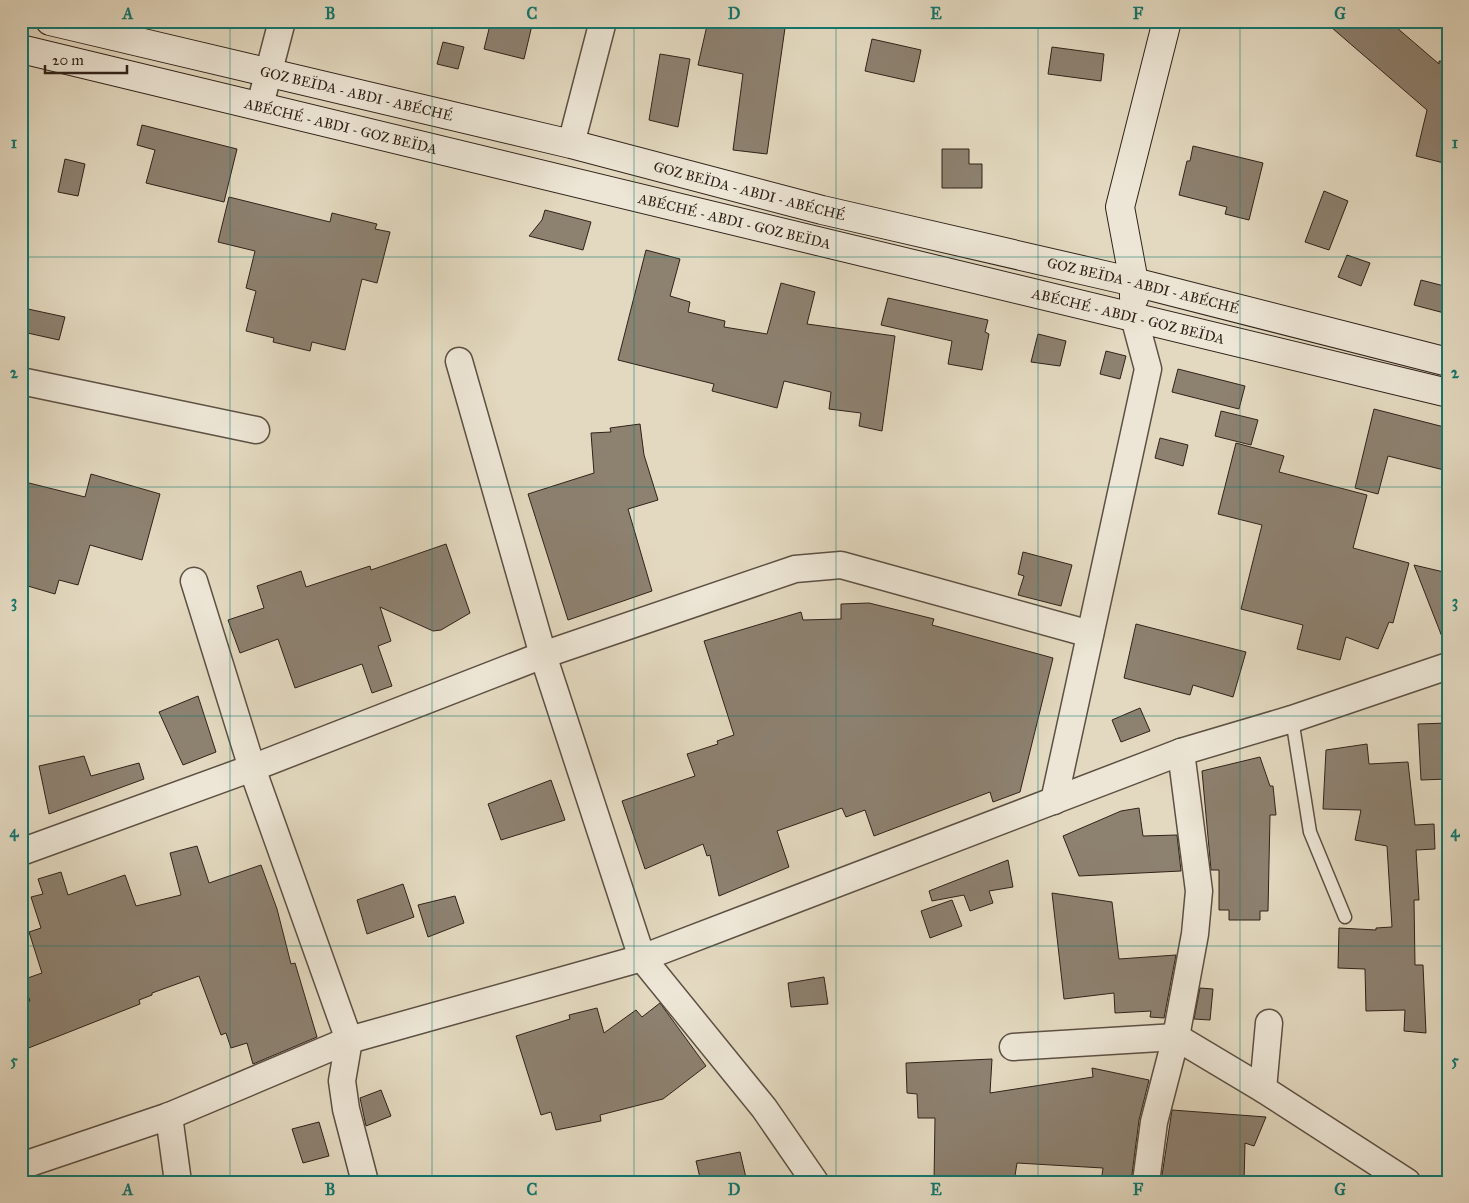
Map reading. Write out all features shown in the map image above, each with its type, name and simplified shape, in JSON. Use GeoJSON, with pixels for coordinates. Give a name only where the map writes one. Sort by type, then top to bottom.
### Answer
{"type":"FeatureCollection","features":[{"type":"Feature","properties":{"kind":"main road","name":"GOZ BEÏDA - ABDI - ABÉCHÉ"},"geometry":{"type":"LineString","coordinates":[[50,21],[571,144],[822,210],[1134,282],[1448,362]]}},
{"type":"Feature","properties":{"kind":"main road"},"geometry":{"type":"LineString","coordinates":[[1134,317],[1134,282],[1120,207],[1168,21]]}},
{"type":"Feature","properties":{"kind":"main road","name":"ABÉCHÉ - ABDI - GOZ BEÏDA"},"geometry":{"type":"LineString","coordinates":[[21,48],[1134,317],[1446,389]]}},
{"type":"Feature","properties":{"kind":"street"},"geometry":{"type":"LineString","coordinates":[[260,105],[282,21]]}},
{"type":"Feature","properties":{"kind":"street"},"geometry":{"type":"LineString","coordinates":[[571,144],[604,21]]}},
{"type":"Feature","properties":{"kind":"street"},"geometry":{"type":"LineString","coordinates":[[1054,801],[1148,369],[1134,317]]}},
{"type":"Feature","properties":{"kind":"street"},"geometry":{"type":"LineString","coordinates":[[459,361],[543,655],[642,958],[764,1108],[815,1182]]}},
{"type":"Feature","properties":{"kind":"street"},"geometry":{"type":"LineString","coordinates":[[21,381],[256,430]]}},
{"type":"Feature","properties":{"kind":"street"},"geometry":{"type":"LineString","coordinates":[[21,852],[252,768],[543,655],[795,569],[817,566],[841,566],[1090,634]]}},
{"type":"Feature","properties":{"kind":"street"},"geometry":{"type":"LineString","coordinates":[[194,581],[252,768],[348,1040],[342,1081],[343,1090],[346,1110],[365,1182]]}},
{"type":"Feature","properties":{"kind":"street"},"geometry":{"type":"LineString","coordinates":[[21,1166],[169,1116],[348,1040],[642,958],[1181,752],[1292,719],[1448,666]]}},
{"type":"Feature","properties":{"kind":"street"},"geometry":{"type":"LineString","coordinates":[[1146,1182],[1154,1122],[1176,1037],[1195,934],[1199,891],[1181,752]]}},
{"type":"Feature","properties":{"kind":"street"},"geometry":{"type":"LineString","coordinates":[[1263,1089],[1269,1023]]}},
{"type":"Feature","properties":{"kind":"street"},"geometry":{"type":"LineString","coordinates":[[1013,1047],[1176,1037],[1263,1089],[1405,1181]]}},
{"type":"Feature","properties":{"kind":"street"},"geometry":{"type":"LineString","coordinates":[[169,1116],[178,1182]]}},
{"type":"Feature","properties":{"kind":"lane"},"geometry":{"type":"LineString","coordinates":[[1292,719],[1310,832],[1345,917]]}},
{"type":"Feature","properties":{"kind":"building"},"geometry":{"type":"Polygon","coordinates":[[[491,21],[533,21],[524,59],[484,49],[491,21]]]}},
{"type":"Feature","properties":{"kind":"building"},"geometry":{"type":"Polygon","coordinates":[[[708,21],[786,21],[767,154],[733,150],[743,74],[698,65],[708,21]]]}},
{"type":"Feature","properties":{"kind":"building"},"geometry":{"type":"Polygon","coordinates":[[[1324,21],[1389,21],[1439,64],[1439,61],[1448,62],[1448,164],[1416,156],[1427,110],[1324,21]]]}},
{"type":"Feature","properties":{"kind":"building"},"geometry":{"type":"Polygon","coordinates":[[[872,39],[921,50],[914,82],[865,71],[872,39]]]}},
{"type":"Feature","properties":{"kind":"building"},"geometry":{"type":"Polygon","coordinates":[[[443,42],[464,47],[458,69],[437,64],[443,42]]]}},
{"type":"Feature","properties":{"kind":"building"},"geometry":{"type":"Polygon","coordinates":[[[1052,47],[1104,54],[1101,81],[1048,74],[1052,47]]]}},
{"type":"Feature","properties":{"kind":"building"},"geometry":{"type":"Polygon","coordinates":[[[660,54],[690,59],[678,127],[649,120],[660,54]]]}},
{"type":"Feature","properties":{"kind":"building"},"geometry":{"type":"Polygon","coordinates":[[[142,125],[237,149],[224,202],[146,183],[155,150],[137,145],[142,125]]]}},
{"type":"Feature","properties":{"kind":"building"},"geometry":{"type":"Polygon","coordinates":[[[1193,146],[1263,163],[1249,220],[1225,214],[1227,207],[1179,195],[1187,161],[1190,161],[1193,146]]]}},
{"type":"Feature","properties":{"kind":"building"},"geometry":{"type":"Polygon","coordinates":[[[942,149],[969,149],[969,164],[982,164],[982,188],[942,188],[942,149]]]}},
{"type":"Feature","properties":{"kind":"building"},"geometry":{"type":"Polygon","coordinates":[[[65,159],[85,164],[78,196],[58,192],[65,159]]]}},
{"type":"Feature","properties":{"kind":"building"},"geometry":{"type":"Polygon","coordinates":[[[1324,191],[1348,201],[1329,250],[1305,242],[1324,191]]]}},
{"type":"Feature","properties":{"kind":"building"},"geometry":{"type":"Polygon","coordinates":[[[229,197],[330,222],[332,213],[377,224],[375,229],[390,232],[377,283],[362,279],[345,350],[312,342],[310,351],[273,342],[274,338],[246,331],[256,291],[246,288],[255,251],[218,242],[229,197]]]}},
{"type":"Feature","properties":{"kind":"building"},"geometry":{"type":"Polygon","coordinates":[[[545,210],[591,222],[583,250],[529,236],[542,220],[545,210]]]}},
{"type":"Feature","properties":{"kind":"building"},"geometry":{"type":"Polygon","coordinates":[[[646,250],[680,259],[670,296],[690,302],[688,312],[725,321],[724,327],[767,334],[781,283],[815,292],[807,324],[895,336],[882,431],[859,426],[861,413],[829,409],[831,392],[784,381],[777,408],[712,391],[714,384],[618,360],[646,250]]]}},
{"type":"Feature","properties":{"kind":"building"},"geometry":{"type":"Polygon","coordinates":[[[1347,255],[1370,263],[1361,286],[1338,277],[1347,255]]]}},
{"type":"Feature","properties":{"kind":"building"},"geometry":{"type":"Polygon","coordinates":[[[1421,280],[1448,287],[1448,314],[1414,305],[1421,280]]]}},
{"type":"Feature","properties":{"kind":"building"},"geometry":{"type":"Polygon","coordinates":[[[888,298],[988,320],[985,332],[989,334],[982,370],[948,364],[952,341],[881,325],[888,298]]]}},
{"type":"Feature","properties":{"kind":"building"},"geometry":{"type":"Polygon","coordinates":[[[28,309],[65,317],[59,340],[23,332],[28,309]]]}},
{"type":"Feature","properties":{"kind":"building"},"geometry":{"type":"Polygon","coordinates":[[[1038,334],[1066,341],[1060,366],[1031,362],[1038,334]]]}},
{"type":"Feature","properties":{"kind":"building"},"geometry":{"type":"Polygon","coordinates":[[[1106,351],[1126,356],[1120,379],[1100,374],[1106,351]]]}},
{"type":"Feature","properties":{"kind":"building"},"geometry":{"type":"Polygon","coordinates":[[[1178,369],[1245,386],[1239,409],[1172,392],[1178,369]]]}},
{"type":"Feature","properties":{"kind":"building"},"geometry":{"type":"Polygon","coordinates":[[[1374,409],[1448,428],[1448,471],[1388,456],[1378,494],[1355,488],[1374,409]]]}},
{"type":"Feature","properties":{"kind":"building"},"geometry":{"type":"Polygon","coordinates":[[[1221,411],[1258,420],[1251,445],[1215,436],[1221,411]]]}},
{"type":"Feature","properties":{"kind":"building"},"geometry":{"type":"Polygon","coordinates":[[[640,424],[644,455],[658,500],[628,509],[652,591],[568,620],[528,494],[594,473],[591,433],[611,432],[610,428],[640,424]]]}},
{"type":"Feature","properties":{"kind":"building"},"geometry":{"type":"Polygon","coordinates":[[[1160,438],[1188,445],[1183,466],[1155,458],[1160,438]]]}},
{"type":"Feature","properties":{"kind":"building"},"geometry":{"type":"Polygon","coordinates":[[[1236,443],[1284,456],[1279,472],[1367,495],[1353,548],[1409,563],[1393,623],[1389,622],[1378,649],[1346,637],[1340,660],[1297,649],[1303,625],[1241,609],[1262,525],[1218,514],[1236,443]]]}},
{"type":"Feature","properties":{"kind":"building"},"geometry":{"type":"Polygon","coordinates":[[[91,474],[160,494],[142,560],[90,545],[78,585],[59,580],[55,594],[21,584],[21,481],[85,497],[91,474]]]}},
{"type":"Feature","properties":{"kind":"building"},"geometry":{"type":"Polygon","coordinates":[[[446,544],[470,613],[441,630],[433,631],[380,607],[391,641],[378,646],[392,686],[372,693],[362,664],[295,688],[278,639],[240,653],[228,620],[264,608],[257,586],[301,571],[306,587],[370,566],[371,570],[446,544]]]}},
{"type":"Feature","properties":{"kind":"building"},"geometry":{"type":"Polygon","coordinates":[[[1023,552],[1072,565],[1061,606],[1018,595],[1024,576],[1018,574],[1023,552]]]}},
{"type":"Feature","properties":{"kind":"building"},"geometry":{"type":"Polygon","coordinates":[[[1414,565],[1448,573],[1448,646],[1446,647],[1414,565]]]}},
{"type":"Feature","properties":{"kind":"building"},"geometry":{"type":"Polygon","coordinates":[[[869,603],[934,619],[932,625],[1053,658],[1020,792],[993,802],[990,792],[874,836],[865,810],[846,817],[842,808],[777,831],[789,867],[719,896],[710,855],[707,856],[703,844],[645,869],[622,801],[695,776],[687,754],[718,744],[717,741],[734,735],[704,641],[801,612],[803,620],[841,619],[841,604],[869,603]]]}},
{"type":"Feature","properties":{"kind":"building"},"geometry":{"type":"Polygon","coordinates":[[[1136,624],[1246,652],[1233,697],[1193,685],[1190,695],[1124,678],[1136,624]]]}},
{"type":"Feature","properties":{"kind":"building"},"geometry":{"type":"Polygon","coordinates":[[[198,696],[216,752],[183,765],[159,712],[198,696]]]}},
{"type":"Feature","properties":{"kind":"building"},"geometry":{"type":"Polygon","coordinates":[[[1140,708],[1150,731],[1121,742],[1112,720],[1140,708]]]}},
{"type":"Feature","properties":{"kind":"building"},"geometry":{"type":"Polygon","coordinates":[[[1448,723],[1448,779],[1421,780],[1418,724],[1448,723]]]}},
{"type":"Feature","properties":{"kind":"building"},"geometry":{"type":"Polygon","coordinates":[[[1367,744],[1369,764],[1408,762],[1415,825],[1434,824],[1435,849],[1416,850],[1419,900],[1414,900],[1415,965],[1423,965],[1426,1033],[1404,1031],[1405,1010],[1366,1011],[1365,969],[1338,968],[1339,928],[1376,930],[1376,928],[1392,927],[1387,846],[1355,840],[1361,810],[1323,809],[1326,750],[1367,744]]]}},
{"type":"Feature","properties":{"kind":"building"},"geometry":{"type":"Polygon","coordinates":[[[84,756],[91,776],[139,763],[144,779],[49,814],[39,766],[84,756]]]}},
{"type":"Feature","properties":{"kind":"building"},"geometry":{"type":"Polygon","coordinates":[[[1260,757],[1270,786],[1273,786],[1276,815],[1270,815],[1268,911],[1260,911],[1260,920],[1229,920],[1229,910],[1219,910],[1219,870],[1211,870],[1202,771],[1260,757]]]}},
{"type":"Feature","properties":{"kind":"building"},"geometry":{"type":"Polygon","coordinates":[[[551,780],[565,820],[501,840],[488,804],[551,780]]]}},
{"type":"Feature","properties":{"kind":"building"},"geometry":{"type":"Polygon","coordinates":[[[1139,808],[1143,836],[1177,835],[1181,871],[1079,876],[1063,836],[1121,811],[1139,808]]]}},
{"type":"Feature","properties":{"kind":"building"},"geometry":{"type":"Polygon","coordinates":[[[197,846],[209,883],[261,865],[277,909],[291,964],[295,963],[317,1037],[253,1064],[247,1043],[231,1048],[226,1033],[221,1035],[199,976],[152,993],[152,995],[139,1000],[140,1004],[21,1051],[21,1003],[30,1001],[22,980],[42,973],[29,932],[41,928],[31,897],[43,894],[38,879],[61,872],[68,895],[125,875],[136,906],[181,895],[170,853],[197,846]]]}},
{"type":"Feature","properties":{"kind":"building"},"geometry":{"type":"Polygon","coordinates":[[[1008,860],[1013,887],[989,891],[993,903],[970,911],[964,895],[932,901],[929,891],[1008,860]]]}},
{"type":"Feature","properties":{"kind":"building"},"geometry":{"type":"Polygon","coordinates":[[[403,884],[414,917],[367,934],[357,900],[403,884]]]}},
{"type":"Feature","properties":{"kind":"building"},"geometry":{"type":"Polygon","coordinates":[[[1052,893],[1112,902],[1119,959],[1176,955],[1164,1018],[1150,1017],[1151,1011],[1115,1013],[1114,993],[1064,999],[1052,893]]]}},
{"type":"Feature","properties":{"kind":"building"},"geometry":{"type":"Polygon","coordinates":[[[455,896],[464,923],[428,937],[418,905],[455,896]]]}},
{"type":"Feature","properties":{"kind":"building"},"geometry":{"type":"Polygon","coordinates":[[[952,900],[962,926],[930,938],[921,911],[952,900]]]}},
{"type":"Feature","properties":{"kind":"building"},"geometry":{"type":"Polygon","coordinates":[[[824,977],[828,1004],[791,1007],[788,983],[824,977]]]}},
{"type":"Feature","properties":{"kind":"building"},"geometry":{"type":"Polygon","coordinates":[[[1200,988],[1213,989],[1210,1020],[1194,1019],[1200,988]]]}},
{"type":"Feature","properties":{"kind":"building"},"geometry":{"type":"Polygon","coordinates":[[[660,1003],[706,1066],[663,1099],[600,1115],[601,1121],[556,1130],[551,1112],[541,1115],[516,1036],[570,1019],[569,1015],[597,1008],[604,1033],[636,1010],[642,1017],[660,1003]]]}},
{"type":"Feature","properties":{"kind":"building"},"geometry":{"type":"Polygon","coordinates":[[[992,1059],[990,1093],[1093,1077],[1092,1068],[1149,1080],[1139,1120],[1131,1182],[1101,1182],[1103,1168],[1017,1163],[1014,1182],[934,1182],[935,1118],[918,1118],[917,1094],[907,1093],[906,1063],[992,1059]]]}},
{"type":"Feature","properties":{"kind":"building"},"geometry":{"type":"Polygon","coordinates":[[[381,1090],[391,1116],[366,1126],[360,1098],[381,1090]]]}},
{"type":"Feature","properties":{"kind":"building"},"geometry":{"type":"Polygon","coordinates":[[[1172,1110],[1266,1117],[1254,1146],[1245,1143],[1244,1182],[1161,1182],[1172,1110]]]}},
{"type":"Feature","properties":{"kind":"building"},"geometry":{"type":"Polygon","coordinates":[[[319,1122],[329,1156],[303,1163],[292,1129],[319,1122]]]}},
{"type":"Feature","properties":{"kind":"building"},"geometry":{"type":"Polygon","coordinates":[[[740,1152],[747,1182],[701,1182],[696,1161],[740,1152]]]}}]}
